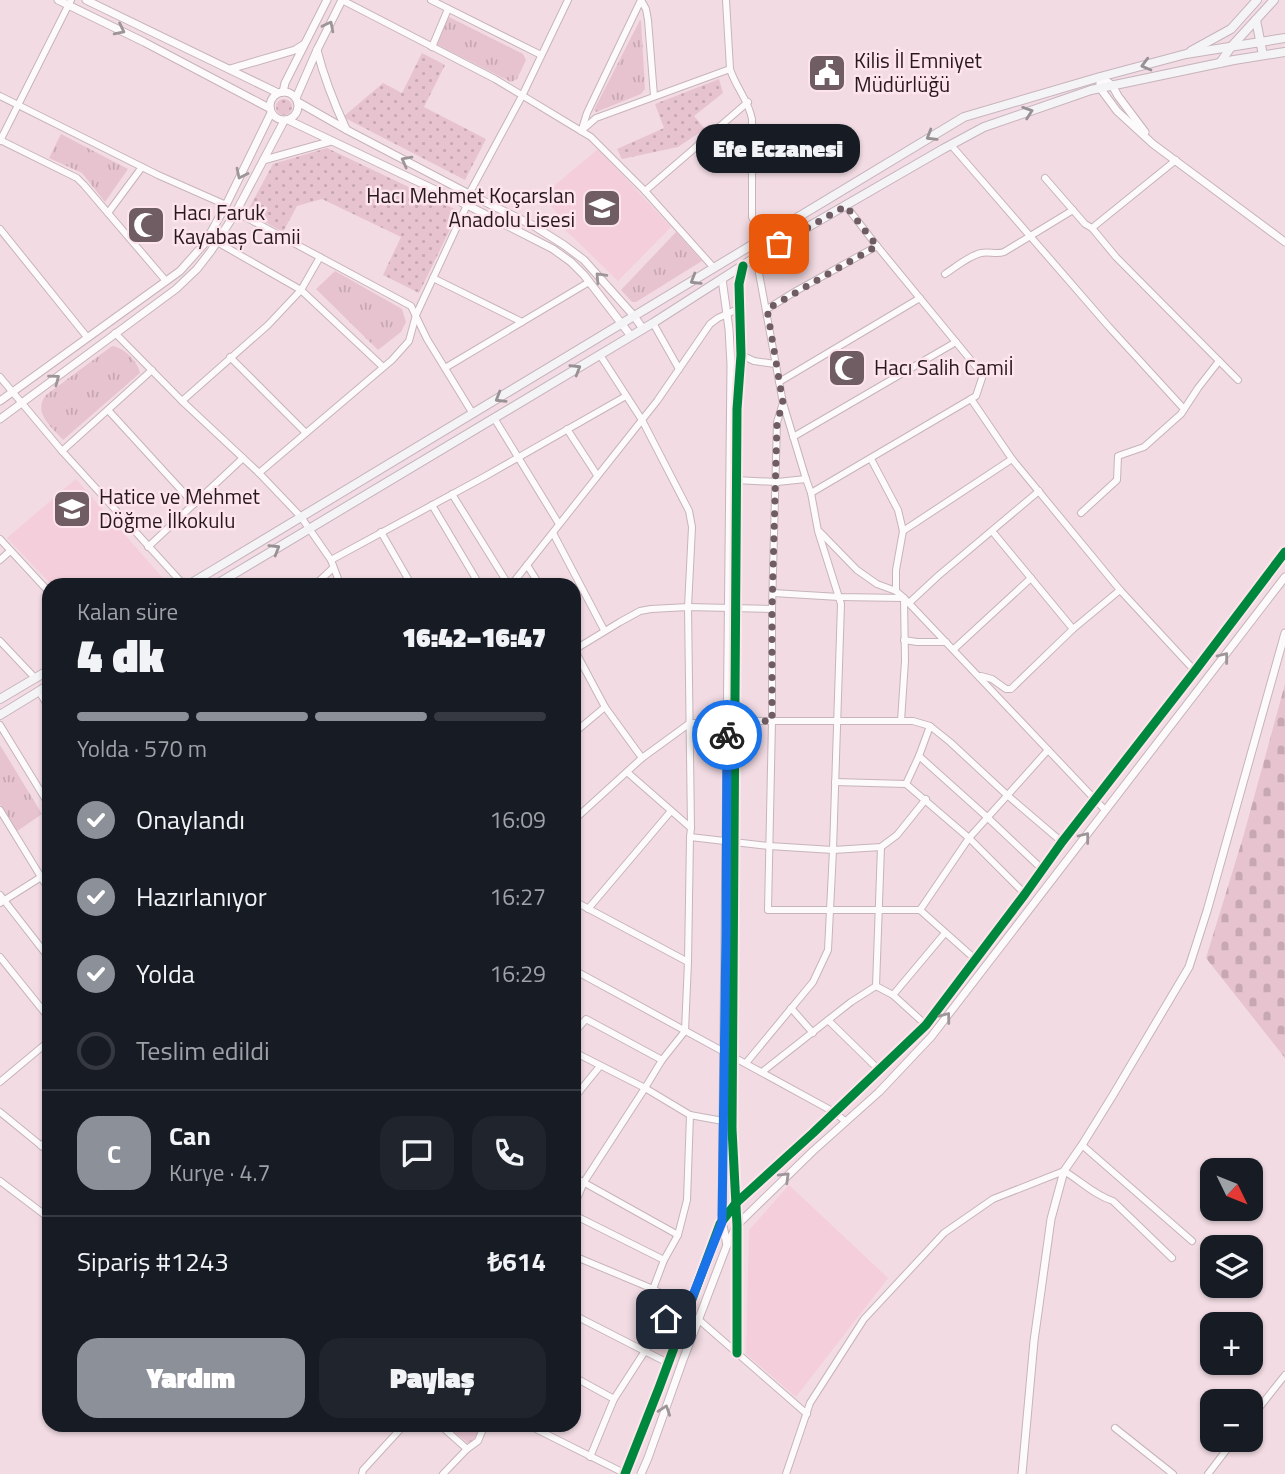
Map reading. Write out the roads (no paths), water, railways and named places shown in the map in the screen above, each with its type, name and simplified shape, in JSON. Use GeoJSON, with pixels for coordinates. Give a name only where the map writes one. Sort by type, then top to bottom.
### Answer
{"type":"FeatureCollection","features":[{"type":"Feature","properties":{"kind":"main road"},"geometry":{"type":"LineString","coordinates":[[1186,54],[1235,24],[1257,0]]}},
{"type":"Feature","properties":{"kind":"main road"},"geometry":{"type":"LineString","coordinates":[[1220,63],[1274,0]]}},
{"type":"Feature","properties":{"kind":"main road"},"geometry":{"type":"LineString","coordinates":[[1256,20],[1262,55]]}},
{"type":"Feature","properties":{"kind":"main road"},"geometry":{"type":"LineString","coordinates":[[1231,47],[1235,24]]}},
{"type":"Feature","properties":{"kind":"main road"},"geometry":{"type":"LineString","coordinates":[[200,578],[964,117],[1186,54],[1285,38]]}},
{"type":"Feature","properties":{"kind":"main road"},"geometry":{"type":"LineString","coordinates":[[227,578],[653,323],[756,257],[984,127],[1112,85],[1285,52]]}},
{"type":"Feature","properties":{"kind":"main road"},"geometry":{"type":"LineString","coordinates":[[0,699],[42,674]]}},
{"type":"Feature","properties":{"kind":"main road"},"geometry":{"type":"LineString","coordinates":[[0,715],[42,689]]}},
{"type":"Feature","properties":{"kind":"street"},"geometry":{"type":"LineString","coordinates":[[58,0],[70,3],[144,42],[270,111],[278,120],[286,120],[298,112],[297,100],[317,50],[342,0],[495,79],[591,137],[645,191],[714,268]]}},
{"type":"Feature","properties":{"kind":"street"},"geometry":{"type":"LineString","coordinates":[[86,0],[230,69],[281,92],[288,92],[347,130],[534,226],[584,260],[643,329]]}},
{"type":"Feature","properties":{"kind":"street"},"geometry":{"type":"LineString","coordinates":[[0,401],[180,271],[205,243],[270,111],[271,99],[281,92],[327,0]]}},
{"type":"Feature","properties":{"kind":"street"},"geometry":{"type":"LineString","coordinates":[[431,0],[541,55]]}},
{"type":"Feature","properties":{"kind":"street"},"geometry":{"type":"LineString","coordinates":[[259,473],[383,368],[409,341],[416,315],[467,205],[469,194],[522,96],[568,0]]}},
{"type":"Feature","properties":{"kind":"street"},"geometry":{"type":"LineString","coordinates":[[641,0],[648,20],[654,96]]}},
{"type":"Feature","properties":{"kind":"street"},"geometry":{"type":"LineString","coordinates":[[581,131],[641,0]]}},
{"type":"Feature","properties":{"kind":"street"},"geometry":{"type":"LineString","coordinates":[[726,0],[730,69],[733,80],[748,102],[752,119],[752,217],[763,239]]}},
{"type":"Feature","properties":{"kind":"street"},"geometry":{"type":"LineString","coordinates":[[70,3],[18,105],[2,130],[0,141],[77,178],[166,281]]}},
{"type":"Feature","properties":{"kind":"street"},"geometry":{"type":"LineString","coordinates":[[432,47],[449,9]]}},
{"type":"Feature","properties":{"kind":"street"},"geometry":{"type":"LineString","coordinates":[[230,69],[295,50],[308,39]]}},
{"type":"Feature","properties":{"kind":"street"},"geometry":{"type":"LineString","coordinates":[[317,50],[326,83],[347,130]]}},
{"type":"Feature","properties":{"kind":"street"},"geometry":{"type":"LineString","coordinates":[[581,131],[596,118],[730,69]]}},
{"type":"Feature","properties":{"kind":"street"},"geometry":{"type":"LineString","coordinates":[[1100,77],[1112,85],[1153,144]]}},
{"type":"Feature","properties":{"kind":"street"},"geometry":{"type":"LineString","coordinates":[[1100,77],[1100,88],[1117,111],[1153,144],[1285,242]]}},
{"type":"Feature","properties":{"kind":"street"},"geometry":{"type":"LineString","coordinates":[[0,96],[142,167],[226,205]]}},
{"type":"Feature","properties":{"kind":"street"},"geometry":{"type":"LineString","coordinates":[[645,191],[748,102]]}},
{"type":"Feature","properties":{"kind":"street"},"geometry":{"type":"LineString","coordinates":[[286,120],[467,205],[553,249],[571,262],[589,282],[631,336]]}},
{"type":"Feature","properties":{"kind":"street"},"geometry":{"type":"LineString","coordinates":[[0,419],[176,289],[197,269],[236,212],[286,120]]}},
{"type":"Feature","properties":{"kind":"street"},"geometry":{"type":"LineString","coordinates":[[264,160],[332,141]]}},
{"type":"Feature","properties":{"kind":"street"},"geometry":{"type":"LineString","coordinates":[[951,145],[1184,409]]}},
{"type":"Feature","properties":{"kind":"street"},"geometry":{"type":"LineString","coordinates":[[1092,228],[1176,160]]}},
{"type":"Feature","properties":{"kind":"street"},"geometry":{"type":"LineString","coordinates":[[108,213],[142,167]]}},
{"type":"Feature","properties":{"kind":"street"},"geometry":{"type":"LineString","coordinates":[[1045,178],[1116,257],[1238,380]]}},
{"type":"Feature","properties":{"kind":"street"},"geometry":{"type":"LineString","coordinates":[[811,493],[976,396],[983,375],[846,206]]}},
{"type":"Feature","properties":{"kind":"street"},"geometry":{"type":"LineString","coordinates":[[945,274],[977,254],[1004,252],[1073,210]]}},
{"type":"Feature","properties":{"kind":"street"},"geometry":{"type":"LineString","coordinates":[[236,212],[411,306],[427,339],[473,414]]}},
{"type":"Feature","properties":{"kind":"street"},"geometry":{"type":"LineString","coordinates":[[0,229],[87,337]]}},
{"type":"Feature","properties":{"kind":"street"},"geometry":{"type":"LineString","coordinates":[[217,242],[301,290],[383,368]]}},
{"type":"Feature","properties":{"kind":"street"},"geometry":{"type":"LineString","coordinates":[[767,309],[877,246]]}},
{"type":"Feature","properties":{"kind":"street"},"geometry":{"type":"LineString","coordinates":[[182,401],[268,325],[301,290],[320,257]]}},
{"type":"Feature","properties":{"kind":"street"},"geometry":{"type":"LineString","coordinates":[[746,1063],[813,982],[828,950],[841,604],[783,403],[756,257]]}},
{"type":"Feature","properties":{"kind":"street"},"geometry":{"type":"LineString","coordinates":[[737,1353],[727,609],[741,355],[740,284],[743,267]]}},
{"type":"Feature","properties":{"kind":"street"},"geometry":{"type":"LineString","coordinates":[[433,278],[522,322]]}},
{"type":"Feature","properties":{"kind":"street"},"geometry":{"type":"LineString","coordinates":[[722,279],[731,365],[736,609],[736,721],[729,841],[723,1051],[722,1222],[727,1245]]}},
{"type":"Feature","properties":{"kind":"street"},"geometry":{"type":"LineString","coordinates":[[445,368],[589,282]]}},
{"type":"Feature","properties":{"kind":"street"},"geometry":{"type":"LineString","coordinates":[[779,382],[920,298]]}},
{"type":"Feature","properties":{"kind":"street"},"geometry":{"type":"LineString","coordinates":[[515,578],[657,401],[710,324],[740,308]]}},
{"type":"Feature","properties":{"kind":"street"},"geometry":{"type":"LineString","coordinates":[[653,323],[679,369]]}},
{"type":"Feature","properties":{"kind":"street"},"geometry":{"type":"LineString","coordinates":[[115,333],[301,517],[331,560],[337,578]]}},
{"type":"Feature","properties":{"kind":"street"},"geometry":{"type":"LineString","coordinates":[[793,437],[956,342]]}},
{"type":"Feature","properties":{"kind":"street"},"geometry":{"type":"LineString","coordinates":[[581,1189],[662,1060],[685,1031],[688,962],[691,828],[688,607],[692,527],[689,511],[642,420],[600,355]]}},
{"type":"Feature","properties":{"kind":"street"},"geometry":{"type":"LineString","coordinates":[[741,355],[754,361],[775,364]]}},
{"type":"Feature","properties":{"kind":"street"},"geometry":{"type":"LineString","coordinates":[[230,357],[306,433]]}},
{"type":"Feature","properties":{"kind":"street"},"geometry":{"type":"LineString","coordinates":[[1081,513],[1117,480],[1118,456],[1144,446],[1181,414],[1219,361]]}},
{"type":"Feature","properties":{"kind":"street"},"geometry":{"type":"LineString","coordinates":[[62,451],[152,370]]}},
{"type":"Feature","properties":{"kind":"street"},"geometry":{"type":"LineString","coordinates":[[0,377],[62,451],[177,578]]}},
{"type":"Feature","properties":{"kind":"street"},"geometry":{"type":"LineString","coordinates":[[331,560],[626,396]]}},
{"type":"Feature","properties":{"kind":"street"},"geometry":{"type":"LineString","coordinates":[[971,399],[1012,459],[1120,590],[1195,671]]}},
{"type":"Feature","properties":{"kind":"street"},"geometry":{"type":"LineString","coordinates":[[783,403],[777,422],[768,910],[920,910],[975,958]]}},
{"type":"Feature","properties":{"kind":"street"},"geometry":{"type":"LineString","coordinates":[[108,410],[194,504]]}},
{"type":"Feature","properties":{"kind":"street"},"geometry":{"type":"LineString","coordinates":[[494,418],[559,524]]}},
{"type":"Feature","properties":{"kind":"street"},"geometry":{"type":"LineString","coordinates":[[567,429],[597,475]]}},
{"type":"Feature","properties":{"kind":"street"},"geometry":{"type":"LineString","coordinates":[[148,547],[243,458]]}},
{"type":"Feature","properties":{"kind":"street"},"geometry":{"type":"LineString","coordinates":[[871,458],[898,510],[903,531],[896,570],[896,591]]}},
{"type":"Feature","properties":{"kind":"street"},"geometry":{"type":"LineString","coordinates":[[903,531],[1012,459]]}},
{"type":"Feature","properties":{"kind":"street"},"geometry":{"type":"LineString","coordinates":[[733,480],[777,482],[806,479]]}},
{"type":"Feature","properties":{"kind":"street"},"geometry":{"type":"LineString","coordinates":[[773,593],[906,600],[1039,491]]}},
{"type":"Feature","properties":{"kind":"street"},"geometry":{"type":"LineString","coordinates":[[452,494],[506,578]]}},
{"type":"Feature","properties":{"kind":"street"},"geometry":{"type":"LineString","coordinates":[[432,505],[475,578]]}},
{"type":"Feature","properties":{"kind":"street"},"geometry":{"type":"LineString","coordinates":[[382,531],[408,578]]}},
{"type":"Feature","properties":{"kind":"street"},"geometry":{"type":"LineString","coordinates":[[818,531],[857,570],[877,584],[896,591],[906,600],[1105,810]]}},
{"type":"Feature","properties":{"kind":"street"},"geometry":{"type":"LineString","coordinates":[[992,531],[1073,629]]}},
{"type":"Feature","properties":{"kind":"street"},"geometry":{"type":"LineString","coordinates":[[553,533],[577,578]]}},
{"type":"Feature","properties":{"kind":"street"},"geometry":{"type":"LineString","coordinates":[[0,539],[42,585]]}},
{"type":"Feature","properties":{"kind":"street"},"geometry":{"type":"LineString","coordinates":[[0,560],[10,551]]}},
{"type":"Feature","properties":{"kind":"street"},"geometry":{"type":"LineString","coordinates":[[542,1432],[625,1474],[722,1222],[736,1203],[926,1025],[1062,842],[1285,552]]}},
{"type":"Feature","properties":{"kind":"street"},"geometry":{"type":"LineString","coordinates":[[527,565],[535,578]]}},
{"type":"Feature","properties":{"kind":"street"},"geometry":{"type":"LineString","coordinates":[[323,578],[333,568]]}},
{"type":"Feature","properties":{"kind":"street"},"geometry":{"type":"LineString","coordinates":[[641,1474],[698,1319],[737,1226],[845,1121],[879,1092],[932,1037],[1285,577]]}},
{"type":"Feature","properties":{"kind":"street"},"geometry":{"type":"LineString","coordinates":[[954,649],[1031,578]]}},
{"type":"Feature","properties":{"kind":"street"},"geometry":{"type":"LineString","coordinates":[[581,586],[604,630]]}},
{"type":"Feature","properties":{"kind":"street"},"geometry":{"type":"LineString","coordinates":[[979,676],[992,679],[1006,689],[1011,689],[1073,629],[1120,590]]}},
{"type":"Feature","properties":{"kind":"street"},"geometry":{"type":"LineString","coordinates":[[901,721],[906,600]]}},
{"type":"Feature","properties":{"kind":"street"},"geometry":{"type":"LineString","coordinates":[[581,645],[640,611],[651,609],[688,607],[772,610]]}},
{"type":"Feature","properties":{"kind":"street"},"geometry":{"type":"LineString","coordinates":[[1022,1474],[1034,1341],[1051,1219],[1064,1171],[1189,967],[1285,633]]}},
{"type":"Feature","properties":{"kind":"street"},"geometry":{"type":"LineString","coordinates":[[904,640],[946,642]]}},
{"type":"Feature","properties":{"kind":"street"},"geometry":{"type":"LineString","coordinates":[[0,641],[35,678]]}},
{"type":"Feature","properties":{"kind":"street"},"geometry":{"type":"LineString","coordinates":[[581,662],[605,707],[642,758]]}},
{"type":"Feature","properties":{"kind":"street"},"geometry":{"type":"LineString","coordinates":[[39,691],[42,696]]}},
{"type":"Feature","properties":{"kind":"street"},"geometry":{"type":"LineString","coordinates":[[581,727],[605,707]]}},
{"type":"Feature","properties":{"kind":"street"},"geometry":{"type":"LineString","coordinates":[[581,814],[642,758],[690,723],[914,721],[930,726],[950,742],[1062,842]]}},
{"type":"Feature","properties":{"kind":"street"},"geometry":{"type":"LineString","coordinates":[[0,725],[42,794]]}},
{"type":"Feature","properties":{"kind":"street"},"geometry":{"type":"LineString","coordinates":[[906,783],[930,726]]}},
{"type":"Feature","properties":{"kind":"street"},"geometry":{"type":"LineString","coordinates":[[920,910],[969,838],[1048,750]]}},
{"type":"Feature","properties":{"kind":"street"},"geometry":{"type":"LineString","coordinates":[[919,756],[1042,869]]}},
{"type":"Feature","properties":{"kind":"street"},"geometry":{"type":"LineString","coordinates":[[627,772],[691,828]]}},
{"type":"Feature","properties":{"kind":"street"},"geometry":{"type":"LineString","coordinates":[[835,782],[906,783],[969,838],[1025,894]]}},
{"type":"Feature","properties":{"kind":"street"},"geometry":{"type":"LineString","coordinates":[[690,837],[833,850],[881,847],[897,835],[926,799]]}},
{"type":"Feature","properties":{"kind":"street"},"geometry":{"type":"LineString","coordinates":[[0,810],[41,877],[1,900],[42,950]]}},
{"type":"Feature","properties":{"kind":"street"},"geometry":{"type":"LineString","coordinates":[[588,909],[671,811]]}},
{"type":"Feature","properties":{"kind":"street"},"geometry":{"type":"LineString","coordinates":[[876,986],[881,847]]}},
{"type":"Feature","properties":{"kind":"street"},"geometry":{"type":"LineString","coordinates":[[581,905],[688,962]]}},
{"type":"Feature","properties":{"kind":"street"},"geometry":{"type":"LineString","coordinates":[[893,995],[945,933]]}},
{"type":"Feature","properties":{"kind":"street"},"geometry":{"type":"LineString","coordinates":[[0,957],[42,1009]]}},
{"type":"Feature","properties":{"kind":"street"},"geometry":{"type":"LineString","coordinates":[[581,974],[834,1112],[845,1121]]}},
{"type":"Feature","properties":{"kind":"street"},"geometry":{"type":"LineString","coordinates":[[876,986],[893,995],[926,1025]]}},
{"type":"Feature","properties":{"kind":"street"},"geometry":{"type":"LineString","coordinates":[[762,1072],[851,1002],[876,986]]}},
{"type":"Feature","properties":{"kind":"street"},"geometry":{"type":"LineString","coordinates":[[791,1007],[813,1033]]}},
{"type":"Feature","properties":{"kind":"street"},"geometry":{"type":"LineString","coordinates":[[581,1025],[586,1019],[662,1060]]}},
{"type":"Feature","properties":{"kind":"street"},"geometry":{"type":"LineString","coordinates":[[828,1020],[879,1070]]}},
{"type":"Feature","properties":{"kind":"street"},"geometry":{"type":"LineString","coordinates":[[0,1082],[42,1047]]}},
{"type":"Feature","properties":{"kind":"street"},"geometry":{"type":"LineString","coordinates":[[581,1057],[645,1088],[690,1115],[723,1121]]}},
{"type":"Feature","properties":{"kind":"street"},"geometry":{"type":"LineString","coordinates":[[581,1089],[600,1066]]}},
{"type":"Feature","properties":{"kind":"street"},"geometry":{"type":"LineString","coordinates":[[0,1112],[41,1146]]}},
{"type":"Feature","properties":{"kind":"street"},"geometry":{"type":"LineString","coordinates":[[653,1289],[664,1260],[678,1235],[687,1200],[690,1115]]}},
{"type":"Feature","properties":{"kind":"street"},"geometry":{"type":"LineString","coordinates":[[1082,1145],[1192,1241]]}},
{"type":"Feature","properties":{"kind":"street"},"geometry":{"type":"LineString","coordinates":[[1064,1171],[1100,1197],[1113,1201],[1172,1258]]}},
{"type":"Feature","properties":{"kind":"street"},"geometry":{"type":"LineString","coordinates":[[786,1474],[810,1404],[864,1319],[944,1233],[993,1199],[1064,1171]]}},
{"type":"Feature","properties":{"kind":"street"},"geometry":{"type":"LineString","coordinates":[[581,1180],[678,1235]]}},
{"type":"Feature","properties":{"kind":"street"},"geometry":{"type":"LineString","coordinates":[[0,1181],[42,1212]]}},
{"type":"Feature","properties":{"kind":"street"},"geometry":{"type":"LineString","coordinates":[[581,1218],[664,1260]]}},
{"type":"Feature","properties":{"kind":"street"},"geometry":{"type":"LineString","coordinates":[[581,1259],[653,1289],[688,1308]]}},
{"type":"Feature","properties":{"kind":"street"},"geometry":{"type":"LineString","coordinates":[[590,1457],[614,1399],[677,1303]]}},
{"type":"Feature","properties":{"kind":"street"},"geometry":{"type":"LineString","coordinates":[[581,1319],[668,1363]]}},
{"type":"Feature","properties":{"kind":"street"},"geometry":{"type":"LineString","coordinates":[[698,1319],[807,1414]]}},
{"type":"Feature","properties":{"kind":"street"},"geometry":{"type":"LineString","coordinates":[[1263,1403],[1285,1375]]}},
{"type":"Feature","properties":{"kind":"street"},"geometry":{"type":"LineString","coordinates":[[581,1381],[614,1399]]}},
{"type":"Feature","properties":{"kind":"street"},"geometry":{"type":"LineString","coordinates":[[1115,1428],[1173,1474]]}},
{"type":"Feature","properties":{"kind":"street"},"geometry":{"type":"LineString","coordinates":[[362,1474],[363,1469],[398,1432]]}},
{"type":"Feature","properties":{"kind":"street"},"geometry":{"type":"LineString","coordinates":[[448,1432],[467,1448]]}},
{"type":"Feature","properties":{"kind":"street"},"geometry":{"type":"LineString","coordinates":[[443,1474],[467,1448],[478,1441],[482,1432]]}},
{"type":"Feature","properties":{"kind":"street"},"geometry":{"type":"LineString","coordinates":[[1208,1474],[1225,1452]]}},
{"type":"Feature","properties":{"kind":"place","name":"Kilis İl Emniyet Müdürlüğü"},"geometry":{"type":"Point","coordinates":[827,73]}},
{"type":"Feature","properties":{"kind":"place","name":"Hacı Mehmet Koçarslan Anadolu Lisesi"},"geometry":{"type":"Point","coordinates":[602,208]}},
{"type":"Feature","properties":{"kind":"place","name":"Hacı Faruk Kayabaş Camii"},"geometry":{"type":"Point","coordinates":[146,225]}},
{"type":"Feature","properties":{"kind":"place","name":"Efe Eczanesi"},"geometry":{"type":"Point","coordinates":[779,244]}},
{"type":"Feature","properties":{"kind":"place","name":"Hacı Salih Camiİ"},"geometry":{"type":"Point","coordinates":[847,368]}},
{"type":"Feature","properties":{"kind":"place","name":"Hatice ve Mehmet Döğme İlkokulu"},"geometry":{"type":"Point","coordinates":[72,509]}}]}
